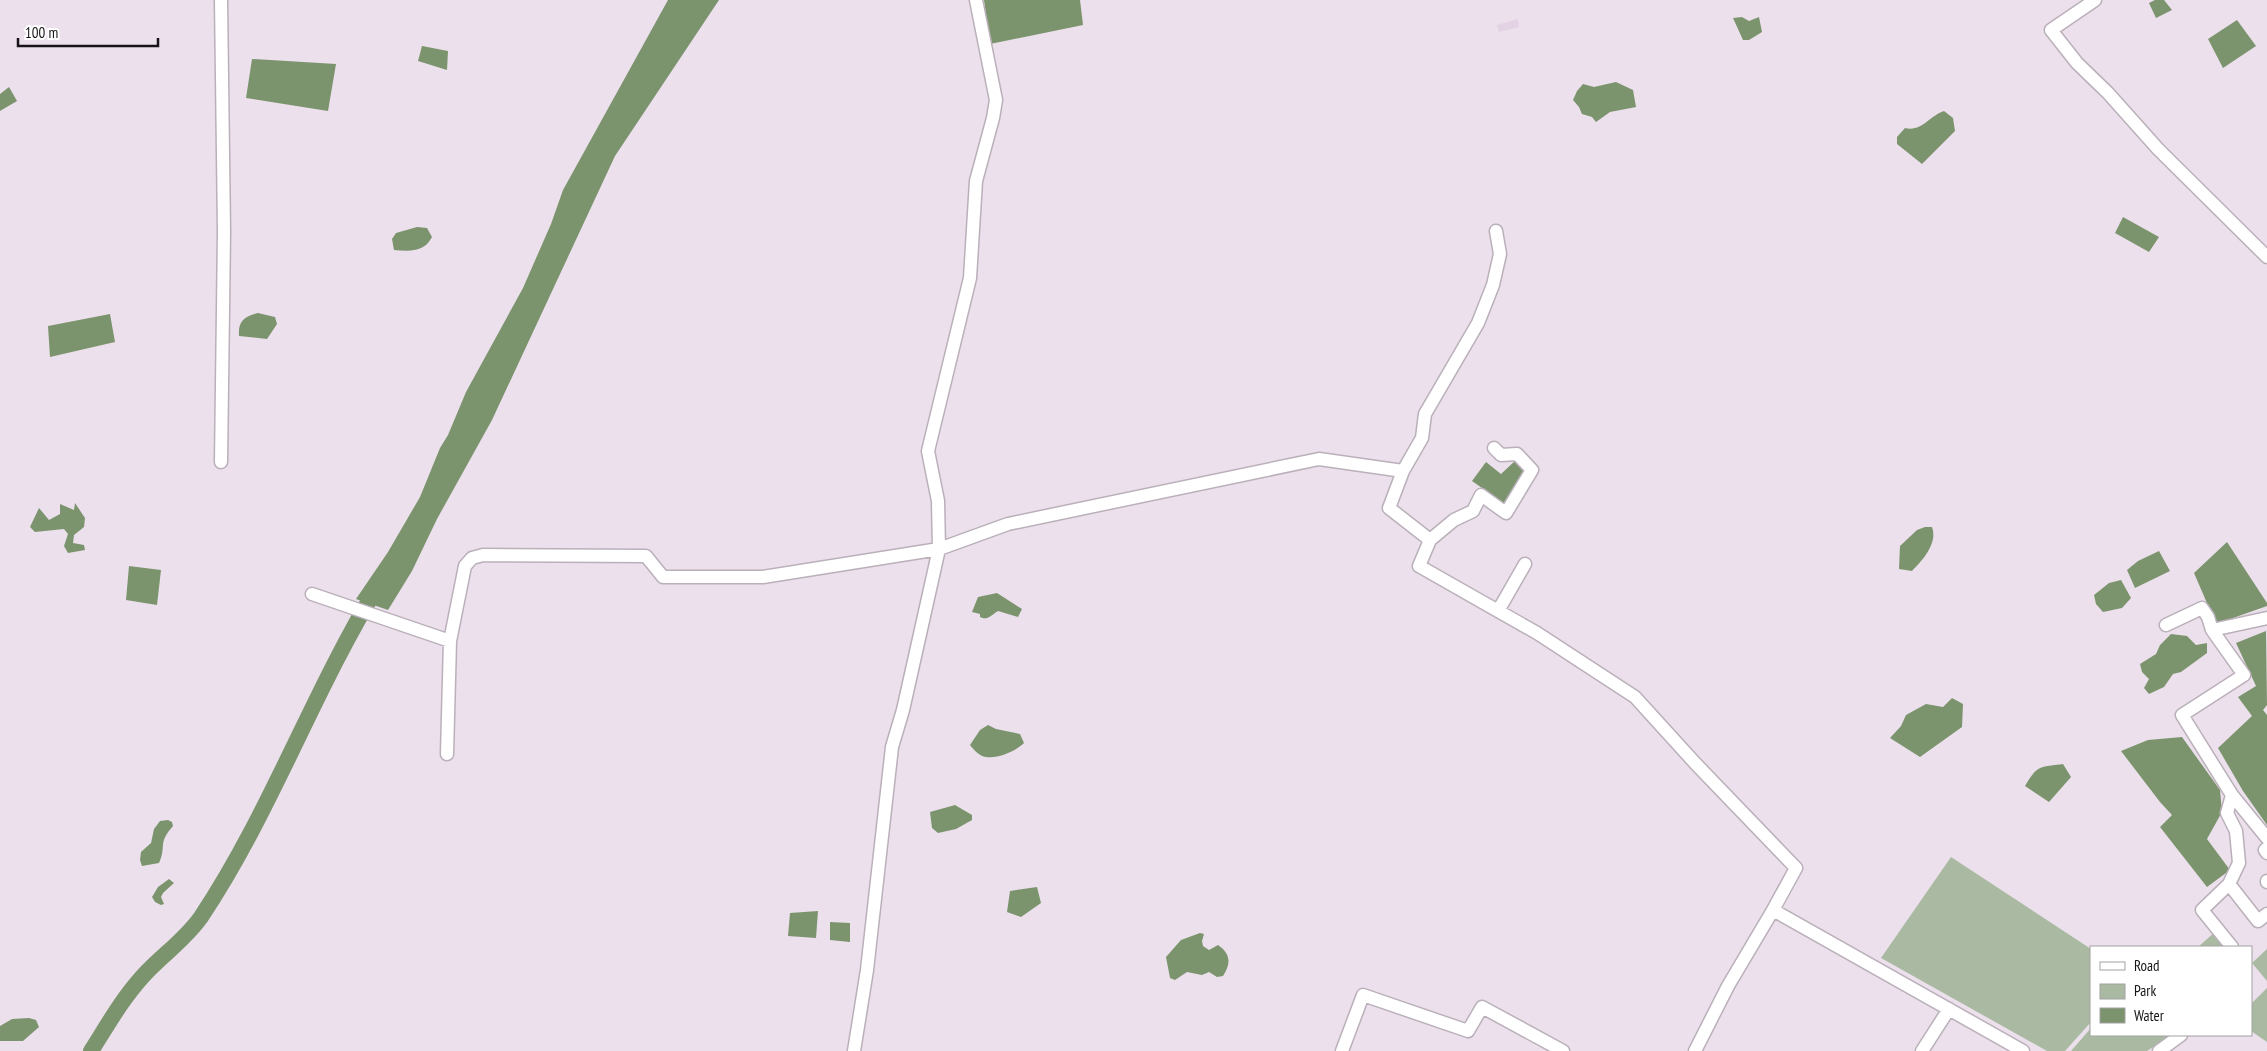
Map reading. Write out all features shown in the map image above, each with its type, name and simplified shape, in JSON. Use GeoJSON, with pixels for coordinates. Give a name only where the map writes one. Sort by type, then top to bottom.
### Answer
{"type":"FeatureCollection","features":[{"type":"Feature","properties":{"kind":"street"},"geometry":{"type":"LineString","coordinates":[[221,0],[224,232],[221,462]]}},
{"type":"Feature","properties":{"kind":"street"},"geometry":{"type":"LineString","coordinates":[[854,1051],[867,970],[892,747],[903,710],[939,549],[938,501],[928,451],[970,278],[976,181],[996,100],[976,0]]}},
{"type":"Feature","properties":{"kind":"street"},"geometry":{"type":"LineString","coordinates":[[2095,0],[2051,30],[2077,63],[2108,93],[2158,149],[2267,257]]}},
{"type":"Feature","properties":{"kind":"street"},"geometry":{"type":"LineString","coordinates":[[1430,540],[1389,508],[1403,470],[1422,438],[1425,414],[1478,322],[1494,285],[1500,254],[1496,231]]}},
{"type":"Feature","properties":{"kind":"street"},"geometry":{"type":"LineString","coordinates":[[1494,448],[1501,455],[1517,454],[1532,470],[1506,513],[1481,495],[1473,511],[1454,520],[1430,540],[1419,566],[1537,633],[1635,697],[1694,763],[1796,868],[1728,986],[1695,1051]]}},
{"type":"Feature","properties":{"kind":"street"},"geometry":{"type":"LineString","coordinates":[[447,754],[450,641],[465,566],[472,558],[483,555],[646,556],[663,577],[763,577],[939,549],[1008,524],[1319,459],[1403,470]]}},
{"type":"Feature","properties":{"kind":"street"},"geometry":{"type":"LineString","coordinates":[[1498,611],[1525,564]]}},
{"type":"Feature","properties":{"kind":"street"},"geometry":{"type":"LineString","coordinates":[[312,594],[450,641]]}},
{"type":"Feature","properties":{"kind":"street"},"geometry":{"type":"LineString","coordinates":[[2166,625],[2202,608],[2208,617],[2212,630],[2244,675],[2182,715],[2232,795],[2267,838]]}},
{"type":"Feature","properties":{"kind":"street"},"geometry":{"type":"LineString","coordinates":[[2212,630],[2267,618]]}},
{"type":"Feature","properties":{"kind":"street"},"geometry":{"type":"LineString","coordinates":[[2231,946],[2202,910],[2229,884],[2239,863],[2236,831],[2227,813],[2232,795]]}},
{"type":"Feature","properties":{"kind":"street"},"geometry":{"type":"LineString","coordinates":[[2267,848],[2265,850],[2267,853]]}},
{"type":"Feature","properties":{"kind":"street"},"geometry":{"type":"LineString","coordinates":[[2229,884],[2258,921],[2267,914]]}},
{"type":"Feature","properties":{"kind":"street"},"geometry":{"type":"LineString","coordinates":[[1773,910],[2023,1051]]}},
{"type":"Feature","properties":{"kind":"street"},"geometry":{"type":"LineString","coordinates":[[1342,1051],[1363,995],[1468,1031],[1482,1007],[1563,1051]]}},
{"type":"Feature","properties":{"kind":"street"},"geometry":{"type":"LineString","coordinates":[[1922,1051],[1949,1009]]}},
{"type":"Feature","properties":{"kind":"street"},"geometry":{"type":"LineString","coordinates":[[2160,1051],[2180,1036]]}},
{"type":"Feature","properties":{"kind":"shaded area"},"geometry":{"type":"Polygon","coordinates":[[[1518,19],[1519,27],[1499,32],[1497,25],[1518,19]]]}},
{"type":"Feature","properties":{"kind":"green space"},"geometry":{"type":"Polygon","coordinates":[[[1951,857],[2090,948],[2090,1023],[2065,1051],[2047,1051],[1881,958],[1951,857]]]}},
{"type":"Feature","properties":{"kind":"green space"},"geometry":{"type":"Polygon","coordinates":[[[2216,931],[2229,946],[2199,946],[2216,931]]]}},
{"type":"Feature","properties":{"kind":"green space"},"geometry":{"type":"Polygon","coordinates":[[[2267,949],[2267,981],[2252,963],[2267,949]]]}},
{"type":"Feature","properties":{"kind":"green space"},"geometry":{"type":"Polygon","coordinates":[[[2267,988],[2267,1042],[2252,1032],[2252,1003],[2267,988]]]}},
{"type":"Feature","properties":{"kind":"green space"},"geometry":{"type":"Polygon","coordinates":[[[2090,1029],[2090,1036],[2169,1037],[2147,1051],[2071,1051],[2090,1029]]]}},
{"type":"Feature","properties":{"kind":"water"},"geometry":{"type":"Polygon","coordinates":[[[668,0],[719,0],[615,156],[492,420],[437,519],[412,571],[388,610],[356,599],[388,552],[420,497],[466,392],[523,288],[551,224],[563,190],[668,0]]]}},
{"type":"Feature","properties":{"kind":"water"},"geometry":{"type":"Polygon","coordinates":[[[984,0],[1080,0],[1083,25],[990,44],[984,0]]]}},
{"type":"Feature","properties":{"kind":"water"},"geometry":{"type":"Polygon","coordinates":[[[2155,0],[2164,0],[2172,10],[2156,18],[2149,3],[2155,0]]]}},
{"type":"Feature","properties":{"kind":"water"},"geometry":{"type":"Polygon","coordinates":[[[1742,17],[1749,21],[1759,17],[1762,32],[1749,40],[1743,40],[1733,18],[1742,17]]]}},
{"type":"Feature","properties":{"kind":"water"},"geometry":{"type":"Polygon","coordinates":[[[2237,20],[2256,46],[2223,68],[2208,39],[2237,20]]]}},
{"type":"Feature","properties":{"kind":"water"},"geometry":{"type":"Polygon","coordinates":[[[422,46],[448,51],[447,70],[418,61],[422,46]]]}},
{"type":"Feature","properties":{"kind":"water"},"geometry":{"type":"Polygon","coordinates":[[[252,59],[336,64],[328,111],[246,98],[252,59]]]}},
{"type":"Feature","properties":{"kind":"water"},"geometry":{"type":"Polygon","coordinates":[[[1616,82],[1633,90],[1636,107],[1610,112],[1596,122],[1592,117],[1582,114],[1573,100],[1583,84],[1594,87],[1616,82]]]}},
{"type":"Feature","properties":{"kind":"water"},"geometry":{"type":"Polygon","coordinates":[[[9,87],[17,101],[0,111],[0,94],[9,87]]]}},
{"type":"Feature","properties":{"kind":"water"},"geometry":{"type":"Polygon","coordinates":[[[1944,111],[1953,118],[1955,131],[1922,164],[1897,144],[1897,137],[1905,128],[1911,129],[1921,126],[1944,111]]]}},
{"type":"Feature","properties":{"kind":"water"},"geometry":{"type":"Polygon","coordinates":[[[2123,217],[2159,237],[2149,252],[2115,233],[2123,217]]]}},
{"type":"Feature","properties":{"kind":"water"},"geometry":{"type":"Polygon","coordinates":[[[417,227],[427,228],[432,237],[425,246],[416,250],[394,250],[392,239],[396,233],[417,227]]]}},
{"type":"Feature","properties":{"kind":"water"},"geometry":{"type":"Polygon","coordinates":[[[258,313],[275,317],[277,324],[267,339],[239,336],[243,320],[258,313]]]}},
{"type":"Feature","properties":{"kind":"water"},"geometry":{"type":"Polygon","coordinates":[[[110,314],[115,342],[50,357],[48,326],[110,314]]]}},
{"type":"Feature","properties":{"kind":"water"},"geometry":{"type":"Polygon","coordinates":[[[1516,460],[1529,471],[1505,504],[1472,481],[1486,462],[1501,474],[1516,460]]]}},
{"type":"Feature","properties":{"kind":"water"},"geometry":{"type":"Polygon","coordinates":[[[75,503],[85,518],[84,527],[74,535],[73,543],[84,545],[85,550],[68,553],[64,546],[68,534],[64,529],[35,532],[30,527],[39,508],[49,520],[60,514],[60,504],[74,510],[75,503]]]}},
{"type":"Feature","properties":{"kind":"water"},"geometry":{"type":"Polygon","coordinates":[[[1932,527],[1933,533],[1933,539],[1928,551],[1912,571],[1899,569],[1900,546],[1917,530],[1932,527]]]}},
{"type":"Feature","properties":{"kind":"water"},"geometry":{"type":"Polygon","coordinates":[[[2227,542],[2267,603],[2267,606],[2216,624],[2194,573],[2227,542]]]}},
{"type":"Feature","properties":{"kind":"water"},"geometry":{"type":"Polygon","coordinates":[[[2159,551],[2170,571],[2135,588],[2127,570],[2138,561],[2159,551]]]}},
{"type":"Feature","properties":{"kind":"water"},"geometry":{"type":"Polygon","coordinates":[[[129,566],[161,570],[157,605],[126,600],[129,566]]]}},
{"type":"Feature","properties":{"kind":"water"},"geometry":{"type":"Polygon","coordinates":[[[2121,580],[2131,598],[2122,608],[2103,612],[2096,604],[2094,595],[2109,583],[2121,580]]]}},
{"type":"Feature","properties":{"kind":"water"},"geometry":{"type":"Polygon","coordinates":[[[997,593],[1022,609],[1018,617],[998,611],[989,617],[983,618],[980,617],[980,614],[972,612],[978,597],[997,593]]]}},
{"type":"Feature","properties":{"kind":"water"},"geometry":{"type":"Polygon","coordinates":[[[2266,631],[2267,705],[2263,710],[2267,715],[2267,825],[2243,791],[2218,748],[2252,716],[2238,697],[2256,686],[2236,643],[2266,631]]]}},
{"type":"Feature","properties":{"kind":"water"},"geometry":{"type":"Polygon","coordinates":[[[2171,634],[2187,636],[2196,645],[2207,643],[2207,653],[2181,672],[2173,674],[2164,687],[2149,694],[2144,688],[2149,679],[2142,672],[2140,664],[2156,654],[2160,645],[2171,634]]]}},
{"type":"Feature","properties":{"kind":"water"},"geometry":{"type":"Polygon","coordinates":[[[1952,698],[1963,704],[1962,727],[1920,757],[1890,738],[1901,726],[1906,715],[1926,704],[1943,707],[1952,698]]]}},
{"type":"Feature","properties":{"kind":"water"},"geometry":{"type":"Polygon","coordinates":[[[988,725],[996,729],[1020,734],[1024,743],[1001,756],[986,757],[981,755],[970,745],[980,730],[988,725]]]}},
{"type":"Feature","properties":{"kind":"water"},"geometry":{"type":"Polygon","coordinates":[[[2182,737],[2220,790],[2222,812],[2207,839],[2230,870],[2207,887],[2160,827],[2172,815],[2121,751],[2148,740],[2182,737]]]}},
{"type":"Feature","properties":{"kind":"water"},"geometry":{"type":"Polygon","coordinates":[[[2063,764],[2071,777],[2049,802],[2025,786],[2033,774],[2040,768],[2063,764]]]}},
{"type":"Feature","properties":{"kind":"water"},"geometry":{"type":"Polygon","coordinates":[[[955,805],[972,815],[972,820],[956,829],[938,833],[932,828],[930,812],[955,805]]]}},
{"type":"Feature","properties":{"kind":"water"},"geometry":{"type":"Polygon","coordinates":[[[168,820],[172,822],[173,826],[165,837],[159,863],[142,866],[140,860],[141,852],[151,843],[154,829],[160,821],[168,820]]]}},
{"type":"Feature","properties":{"kind":"water"},"geometry":{"type":"Polygon","coordinates":[[[169,879],[174,883],[163,893],[161,897],[164,904],[161,905],[155,902],[152,897],[158,887],[169,879]]]}},
{"type":"Feature","properties":{"kind":"water"},"geometry":{"type":"Polygon","coordinates":[[[1037,887],[1041,903],[1021,917],[1007,912],[1010,891],[1037,887]]]}},
{"type":"Feature","properties":{"kind":"water"},"geometry":{"type":"Polygon","coordinates":[[[818,911],[816,938],[788,936],[790,913],[818,911]]]}},
{"type":"Feature","properties":{"kind":"water"},"geometry":{"type":"Polygon","coordinates":[[[830,922],[850,923],[850,942],[830,940],[830,922]]]}},
{"type":"Feature","properties":{"kind":"water"},"geometry":{"type":"Polygon","coordinates":[[[1200,933],[1204,934],[1203,946],[1209,950],[1218,945],[1225,952],[1228,963],[1223,976],[1217,977],[1209,972],[1202,975],[1187,972],[1175,980],[1170,978],[1166,957],[1181,940],[1200,933]]]}},
{"type":"Feature","properties":{"kind":"water"},"geometry":{"type":"Polygon","coordinates":[[[29,1018],[36,1020],[39,1027],[23,1041],[0,1041],[0,1026],[12,1019],[29,1018]]]}},
{"type":"Feature","properties":{"kind":"waterway"},"geometry":{"type":"LineString","coordinates":[[91,1051],[128,994],[150,969],[195,925],[226,877],[271,794],[333,666],[379,584]]}}]}
